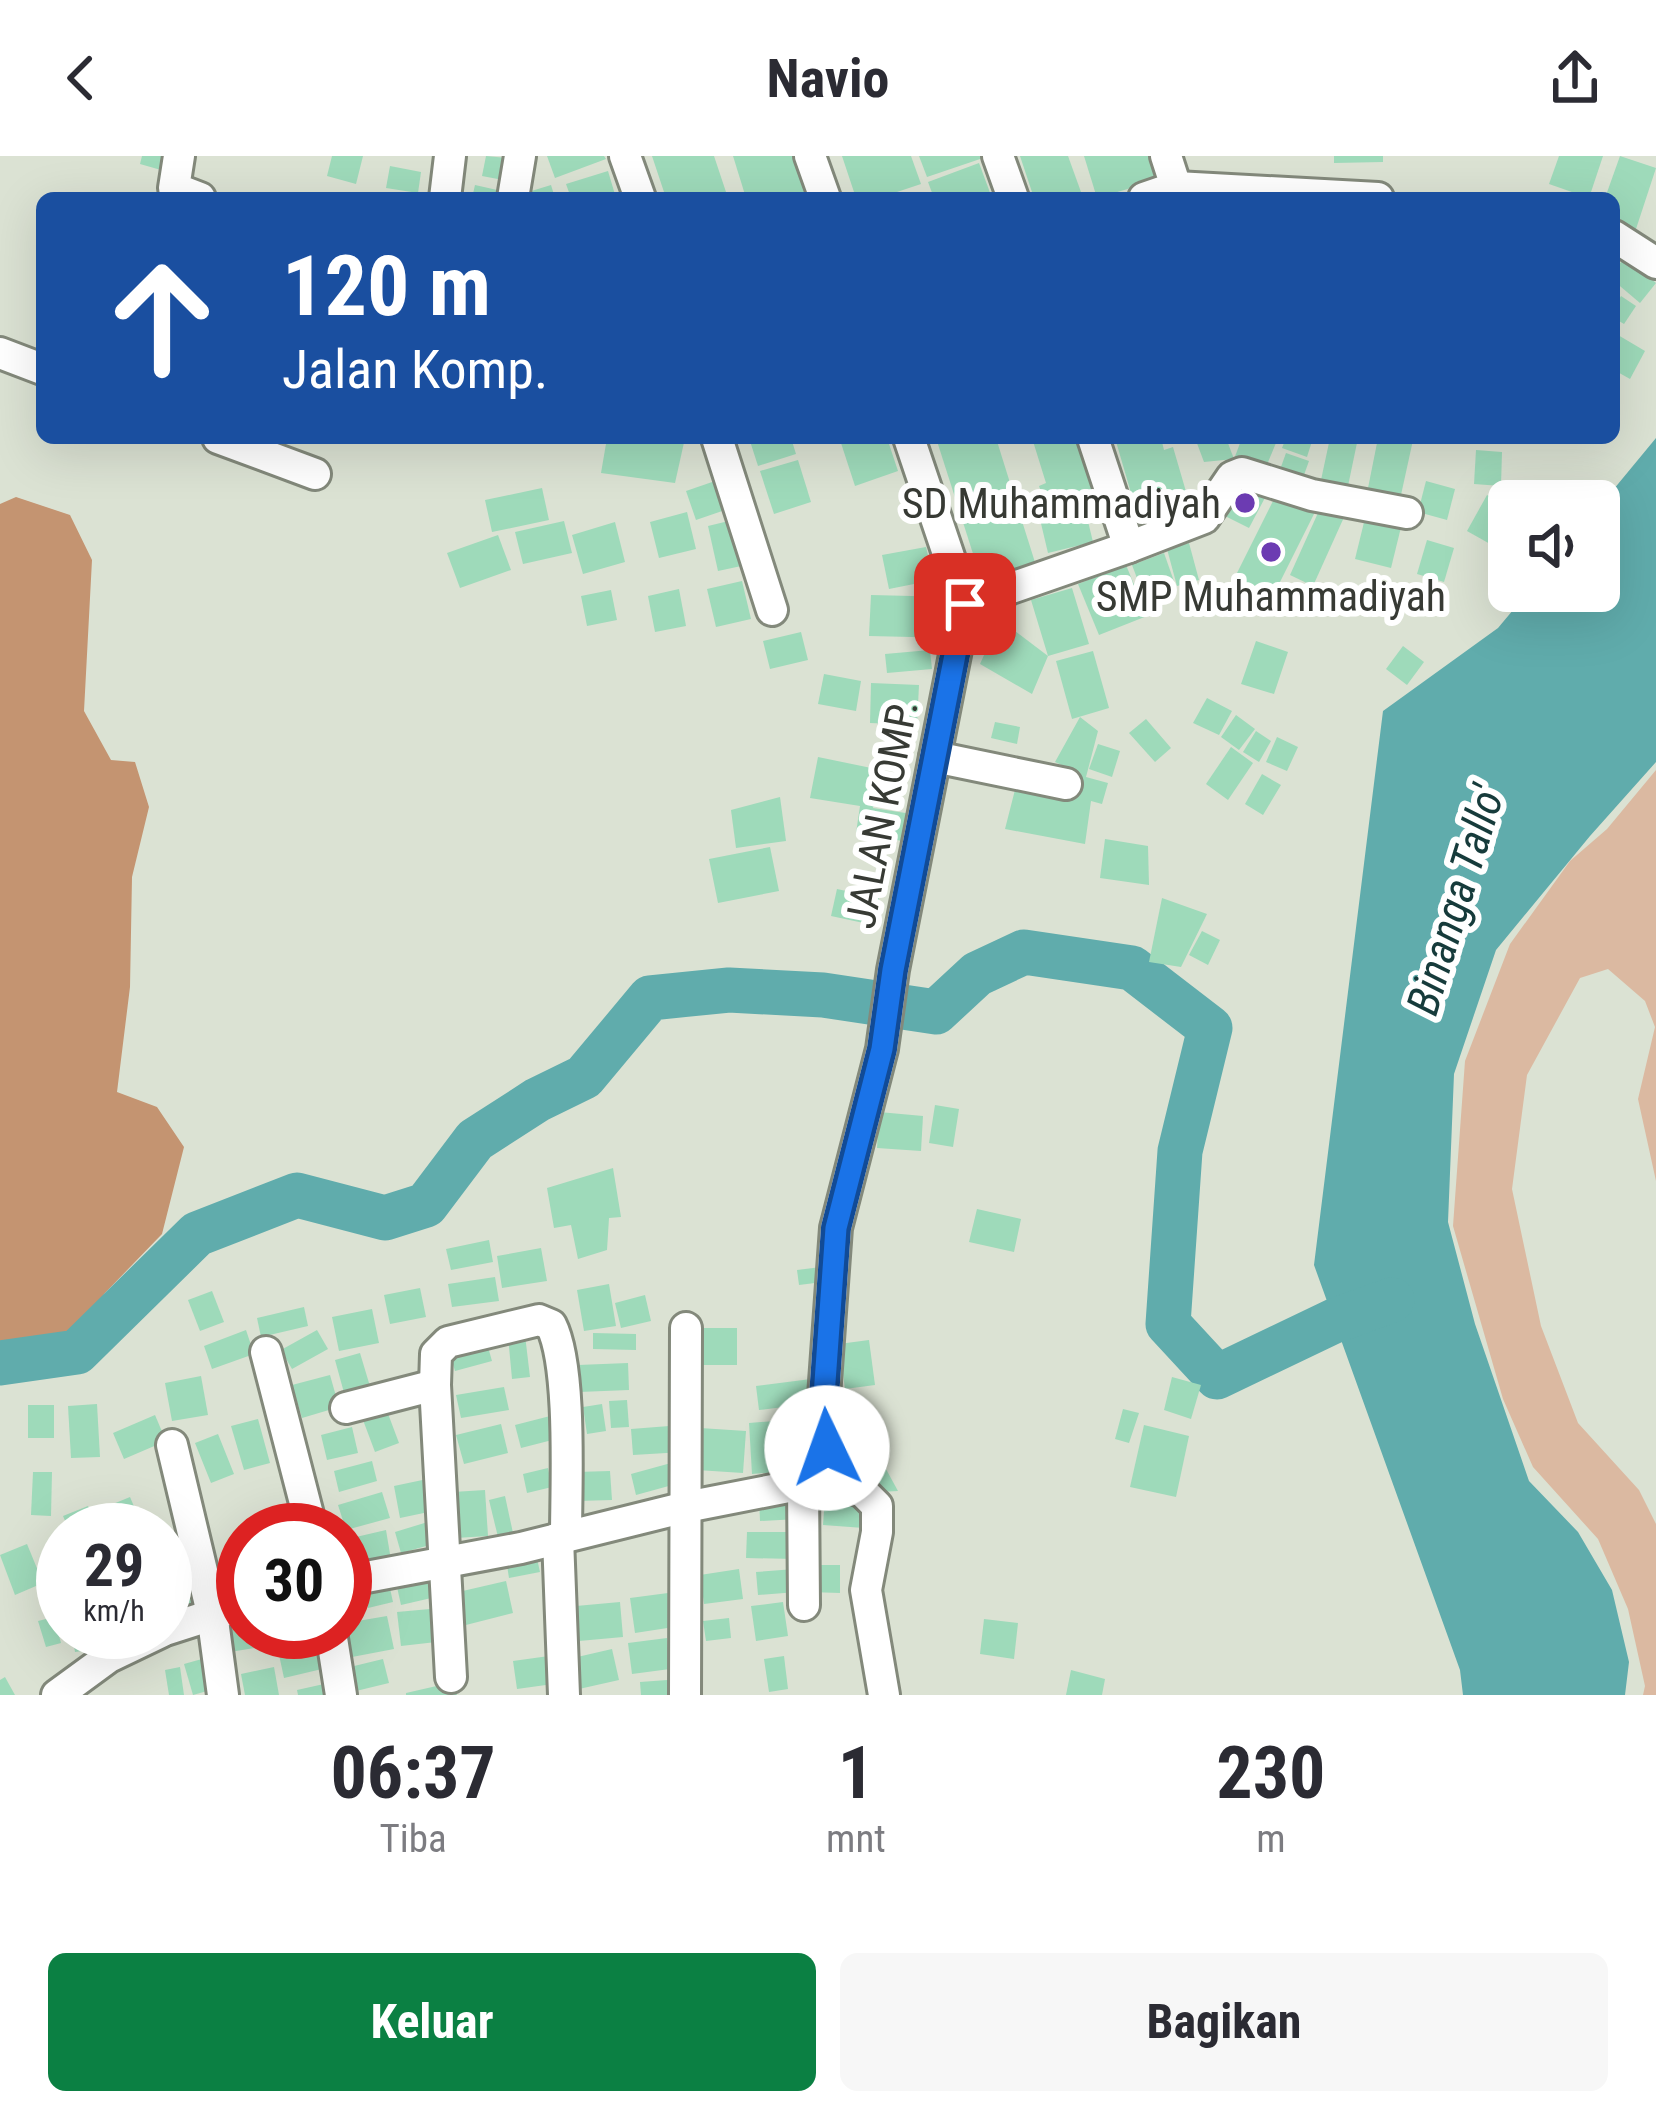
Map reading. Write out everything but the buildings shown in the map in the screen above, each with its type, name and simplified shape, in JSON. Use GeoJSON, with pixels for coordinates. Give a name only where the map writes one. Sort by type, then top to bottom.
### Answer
{"type":"FeatureCollection","features":[{"type":"Feature","properties":{"kind":"street"},"geometry":{"type":"LineString","coordinates":[[178,156],[174,188],[184,192]]}},
{"type":"Feature","properties":{"kind":"street"},"geometry":{"type":"LineString","coordinates":[[446,192],[450,156]]}},
{"type":"Feature","properties":{"kind":"street"},"geometry":{"type":"LineString","coordinates":[[514,192],[520,156]]}},
{"type":"Feature","properties":{"kind":"street"},"geometry":{"type":"LineString","coordinates":[[626,156],[638,192]]}},
{"type":"Feature","properties":{"kind":"street"},"geometry":{"type":"LineString","coordinates":[[810,156],[823,192]]}},
{"type":"Feature","properties":{"kind":"street"},"geometry":{"type":"LineString","coordinates":[[998,156],[1011,192]]}},
{"type":"Feature","properties":{"kind":"street"},"geometry":{"type":"LineString","coordinates":[[1166,156],[1176,187]]}},
{"type":"Feature","properties":{"kind":"street"},"geometry":{"type":"LineString","coordinates":[[1161,192],[1176,187],[1268,192]]}},
{"type":"Feature","properties":{"kind":"street"},"geometry":{"type":"LineString","coordinates":[[1620,240],[1656,263]]}},
{"type":"Feature","properties":{"kind":"street"},"geometry":{"type":"LineString","coordinates":[[0,352],[36,367]]}},
{"type":"Feature","properties":{"kind":"street"},"geometry":{"type":"LineString","coordinates":[[234,444],[315,474]]}},
{"type":"Feature","properties":{"kind":"street"},"geometry":{"type":"LineString","coordinates":[[719,444],[772,610]]}},
{"type":"Feature","properties":{"kind":"street","name":"JALAN KOMP."},"geometry":{"type":"LineString","coordinates":[[816,1482],[836,1228],[864,1127],[965,604],[911,444]]}},
{"type":"Feature","properties":{"kind":"street"},"geometry":{"type":"LineString","coordinates":[[1095,444],[1129,547]]}},
{"type":"Feature","properties":{"kind":"street"},"geometry":{"type":"LineString","coordinates":[[965,604],[1204,518],[1232,477],[1243,472],[1312,495],[1407,513]]}},
{"type":"Feature","properties":{"kind":"street"},"geometry":{"type":"LineString","coordinates":[[935,757],[1066,784]]}},
{"type":"Feature","properties":{"kind":"street"},"geometry":{"type":"LineString","coordinates":[[451,1676],[436,1354],[448,1342],[538,1320],[551,1325],[557,1339],[566,1429],[564,1695]]}},
{"type":"Feature","properties":{"kind":"street"},"geometry":{"type":"LineString","coordinates":[[685,1695],[686,1328]]}},
{"type":"Feature","properties":{"kind":"street"},"geometry":{"type":"LineString","coordinates":[[266,1352],[305,1503]]}},
{"type":"Feature","properties":{"kind":"street"},"geometry":{"type":"LineString","coordinates":[[346,1408],[435,1385]]}},
{"type":"Feature","properties":{"kind":"street"},"geometry":{"type":"LineString","coordinates":[[172,1445],[212,1613],[223,1695]]}},
{"type":"Feature","properties":{"kind":"street"},"geometry":{"type":"LineString","coordinates":[[804,1605],[816,1482]]}},
{"type":"Feature","properties":{"kind":"street"},"geometry":{"type":"LineString","coordinates":[[372,1576],[816,1482],[863,1492],[877,1506],[866,1590],[884,1695]]}},
{"type":"Feature","properties":{"kind":"street"},"geometry":{"type":"LineString","coordinates":[[192,1620],[216,1612]]}},
{"type":"Feature","properties":{"kind":"street"},"geometry":{"type":"LineString","coordinates":[[57,1695],[106,1659]]}},
{"type":"Feature","properties":{"kind":"street"},"geometry":{"type":"LineString","coordinates":[[335,1659],[341,1695]]}},
{"type":"Feature","properties":{"kind":"shaded area"},"geometry":{"type":"Polygon","coordinates":[[[16,497],[70,515],[92,560],[84,711],[111,760],[135,762],[149,807],[132,877],[130,987],[117,1092],[157,1107],[184,1147],[162,1234],[105,1293],[67,1342],[0,1354],[0,504],[16,497]]]}},
{"type":"Feature","properties":{"kind":"shaded area"},"geometry":{"type":"Polygon","coordinates":[[[1656,770],[1656,1181],[1638,1099],[1655,1027],[1645,1001],[1608,969],[1580,978],[1527,1075],[1512,1189],[1541,1326],[1578,1423],[1639,1490],[1656,1524],[1656,1695],[1643,1695],[1628,1609],[1598,1539],[1533,1467],[1503,1399],[1453,1226],[1465,1061],[1510,944],[1570,861],[1607,829],[1656,770]]]}},
{"type":"Feature","properties":{"kind":"water","name":"Binanga Tallo'"},"geometry":{"type":"Polygon","coordinates":[[[1656,438],[1656,762],[1496,950],[1454,1074],[1448,1222],[1475,1324],[1529,1481],[1578,1532],[1612,1590],[1629,1662],[1625,1695],[1463,1695],[1460,1670],[1314,1265],[1383,711],[1498,628],[1511,612],[1620,612],[1620,482],[1656,438]]]}},
{"type":"Feature","properties":{"kind":"waterway"},"geometry":{"type":"LineString","coordinates":[[0,1363],[77,1352],[197,1234],[297,1195],[385,1218],[426,1205],[475,1140],[537,1100],[584,1077],[650,998],[729,990],[823,995],[936,1012],[977,974],[1024,952],[1132,968],[1210,1028],[1180,1151],[1168,1324],[1217,1377],[1334,1321],[1392,1300]]}},
{"type":"Feature","properties":{"kind":"place","name":"SD Muhammadiyah"},"geometry":{"type":"Point","coordinates":[1245,503]}},
{"type":"Feature","properties":{"kind":"place","name":"SMP Muhammadiyah"},"geometry":{"type":"Point","coordinates":[1271,552]}},
{"type":"Feature","properties":{"kind":"route"},"geometry":{"type":"LineString","coordinates":[[827,1448],[824,1396],[836,1228],[882,1049],[893,970],[965,604]]}}]}
